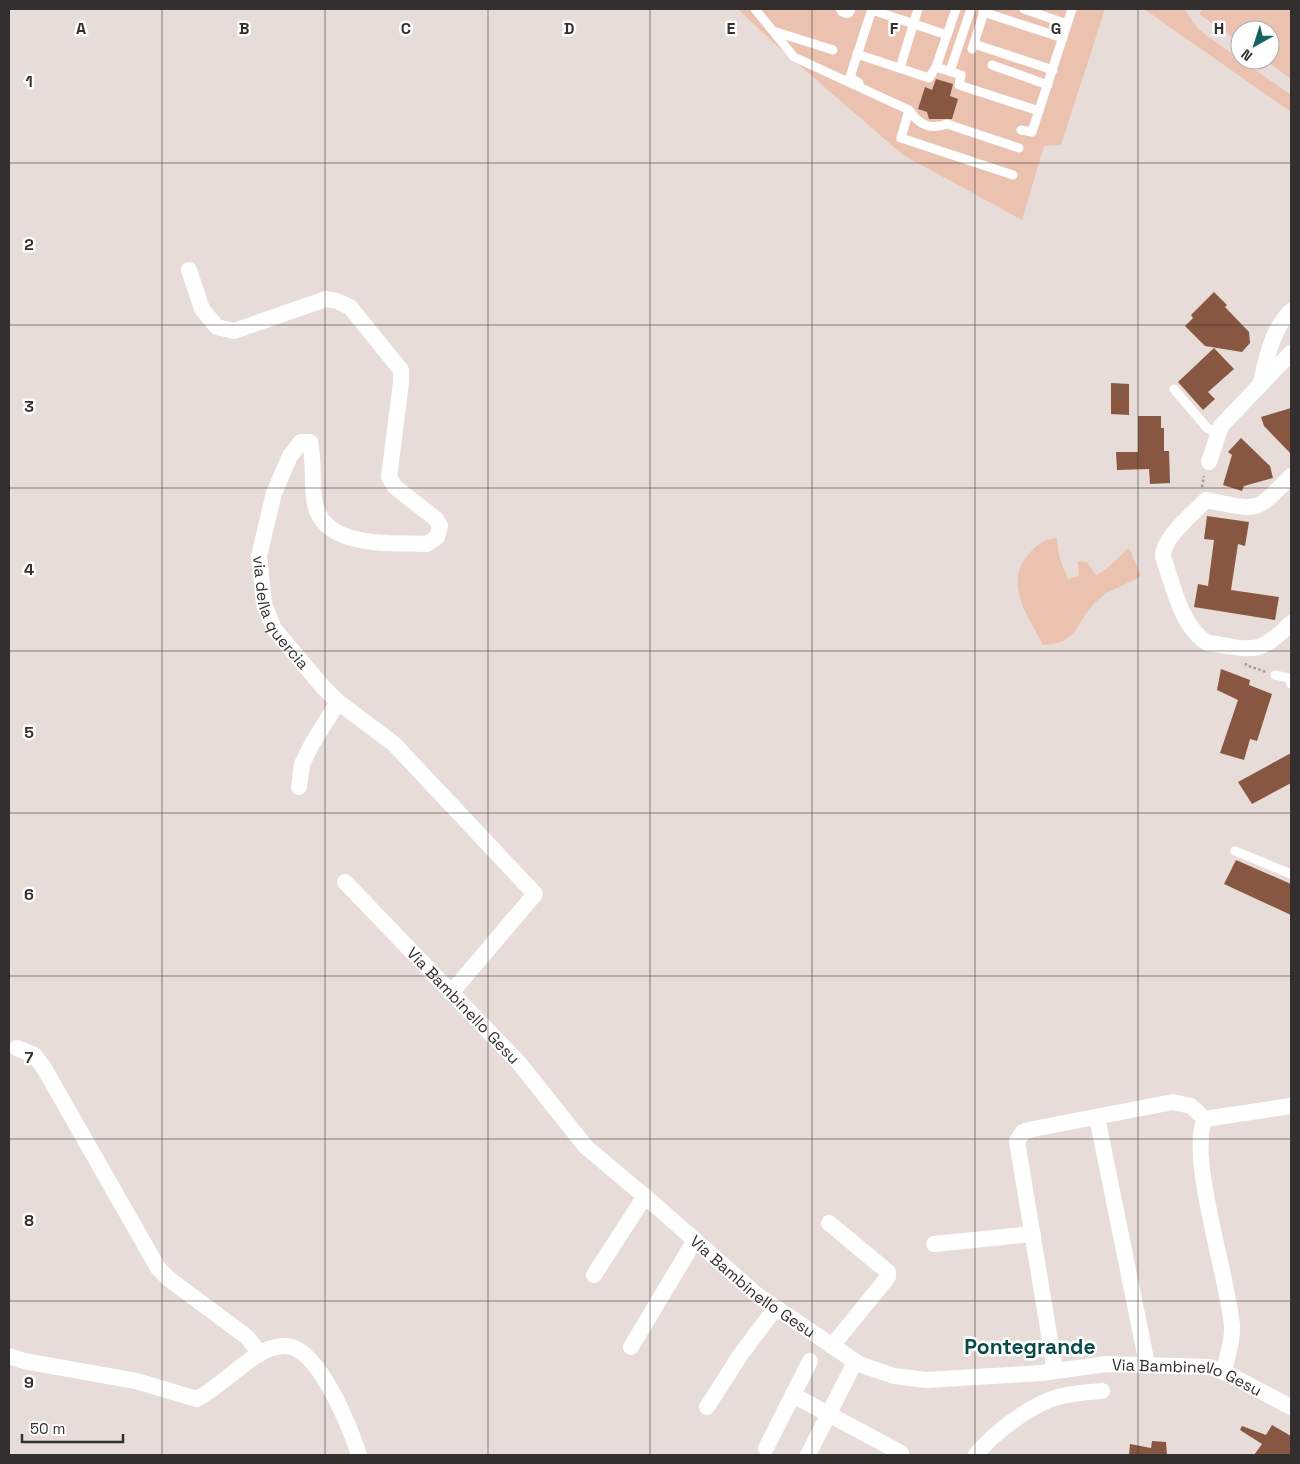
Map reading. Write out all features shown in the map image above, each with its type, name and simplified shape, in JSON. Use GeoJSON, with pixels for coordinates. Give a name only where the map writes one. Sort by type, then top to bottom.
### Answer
{"type":"FeatureCollection","features":[{"type":"Feature","properties":{"kind":"street","name":"via della quercia"},"geometry":{"type":"LineString","coordinates":[[189,270],[202,309],[217,327],[234,331],[326,299],[338,301],[350,307],[401,370],[389,476],[395,487],[436,519],[440,526],[437,536],[427,544],[349,539],[331,530],[318,514],[314,500],[310,442],[301,442],[290,456],[274,493],[259,556],[264,604],[274,629],[338,702],[394,744],[535,894],[451,992]]}},
{"type":"Feature","properties":{"kind":"street"},"geometry":{"type":"LineString","coordinates":[[1260,384],[1278,326],[1291,311]]}},
{"type":"Feature","properties":{"kind":"street"},"geometry":{"type":"LineString","coordinates":[[1209,462],[1218,433],[1226,419],[1291,353]]}},
{"type":"Feature","properties":{"kind":"street"},"geometry":{"type":"LineString","coordinates":[[1291,476],[1266,502],[1255,508],[1206,500],[1164,545],[1163,557],[1188,625],[1193,632],[1208,643],[1258,649],[1267,645],[1291,623]]}},
{"type":"Feature","properties":{"kind":"street"},"geometry":{"type":"LineString","coordinates":[[299,787],[302,764],[338,702]]}},
{"type":"Feature","properties":{"kind":"street","name":"Via Bambinello Gesu"},"geometry":{"type":"LineString","coordinates":[[345,882],[519,1063],[586,1148],[645,1196],[775,1309],[855,1362],[894,1376],[926,1380],[1055,1371],[1106,1364],[1147,1364],[1210,1368],[1224,1372],[1291,1407]]}},
{"type":"Feature","properties":{"kind":"street"},"geometry":{"type":"LineString","coordinates":[[18,1048],[34,1055],[44,1068],[158,1268],[169,1279],[247,1337],[260,1354]]}},
{"type":"Feature","properties":{"kind":"street"},"geometry":{"type":"LineString","coordinates":[[1055,1371],[1017,1141],[1023,1132],[1173,1102],[1191,1106],[1205,1119]]}},
{"type":"Feature","properties":{"kind":"street"},"geometry":{"type":"LineString","coordinates":[[1205,1119],[1291,1106]]}},
{"type":"Feature","properties":{"kind":"street"},"geometry":{"type":"LineString","coordinates":[[1097,1117],[1147,1364]]}},
{"type":"Feature","properties":{"kind":"street"},"geometry":{"type":"LineString","coordinates":[[1205,1119],[1200,1129],[1203,1174],[1232,1329],[1224,1372]]}},
{"type":"Feature","properties":{"kind":"street"},"geometry":{"type":"LineString","coordinates":[[594,1276],[645,1196]]}},
{"type":"Feature","properties":{"kind":"street"},"geometry":{"type":"LineString","coordinates":[[829,1223],[888,1272],[888,1277],[832,1346]]}},
{"type":"Feature","properties":{"kind":"street"},"geometry":{"type":"LineString","coordinates":[[934,1244],[1032,1234]]}},
{"type":"Feature","properties":{"kind":"street"},"geometry":{"type":"LineString","coordinates":[[631,1347],[695,1240]]}},
{"type":"Feature","properties":{"kind":"street"},"geometry":{"type":"LineString","coordinates":[[707,1406],[775,1309]]}},
{"type":"Feature","properties":{"kind":"street"},"geometry":{"type":"LineString","coordinates":[[9,1356],[24,1361],[136,1381],[197,1399],[211,1391],[238,1368],[260,1354],[279,1347],[292,1347],[309,1359],[328,1384],[348,1424],[359,1455]]}},
{"type":"Feature","properties":{"kind":"street"},"geometry":{"type":"LineString","coordinates":[[766,1448],[810,1361]]}},
{"type":"Feature","properties":{"kind":"street"},"geometry":{"type":"LineString","coordinates":[[813,1453],[829,1414],[855,1362]]}},
{"type":"Feature","properties":{"kind":"street"},"geometry":{"type":"LineString","coordinates":[[976,1455],[987,1441],[1036,1407],[1061,1396],[1102,1391]]}},
{"type":"Feature","properties":{"kind":"street"},"geometry":{"type":"LineString","coordinates":[[793,1395],[901,1453],[899,1455]]}},
{"type":"Feature","properties":{"kind":"lane"},"geometry":{"type":"LineString","coordinates":[[880,96],[850,77],[872,9],[947,35]]}},
{"type":"Feature","properties":{"kind":"lane"},"geometry":{"type":"LineString","coordinates":[[900,68],[918,9]]}},
{"type":"Feature","properties":{"kind":"lane"},"geometry":{"type":"LineString","coordinates":[[857,54],[929,78],[936,67],[956,9]]}},
{"type":"Feature","properties":{"kind":"lane"},"geometry":{"type":"LineString","coordinates":[[950,72],[971,9]]}},
{"type":"Feature","properties":{"kind":"lane"},"geometry":{"type":"LineString","coordinates":[[1024,9],[1068,24]]}},
{"type":"Feature","properties":{"kind":"lane"},"geometry":{"type":"LineString","coordinates":[[1021,130],[1032,132],[1072,9]]}},
{"type":"Feature","properties":{"kind":"lane"},"geometry":{"type":"LineString","coordinates":[[759,10],[794,57],[909,110],[916,121],[936,128],[947,124],[1020,148]]}},
{"type":"Feature","properties":{"kind":"lane"},"geometry":{"type":"LineString","coordinates":[[1052,70],[973,46],[984,10],[1063,38]]}},
{"type":"Feature","properties":{"kind":"lane"},"geometry":{"type":"LineString","coordinates":[[966,25],[979,28]]}},
{"type":"Feature","properties":{"kind":"lane"},"geometry":{"type":"LineString","coordinates":[[773,31],[833,50]]}},
{"type":"Feature","properties":{"kind":"lane"},"geometry":{"type":"LineString","coordinates":[[992,65],[1048,85]]}},
{"type":"Feature","properties":{"kind":"lane"},"geometry":{"type":"LineString","coordinates":[[936,67],[961,75],[959,84],[1039,112]]}},
{"type":"Feature","properties":{"kind":"lane"},"geometry":{"type":"LineString","coordinates":[[909,110],[901,138],[1013,175]]}},
{"type":"Feature","properties":{"kind":"lane"},"geometry":{"type":"LineString","coordinates":[[1174,389],[1207,428],[1218,433]]}},
{"type":"Feature","properties":{"kind":"lane"},"geometry":{"type":"LineString","coordinates":[[1275,675],[1289,678],[1291,684]]}},
{"type":"Feature","properties":{"kind":"lane"},"geometry":{"type":"LineString","coordinates":[[1234,851],[1291,874]]}},
{"type":"Feature","properties":{"kind":"path"},"geometry":{"type":"LineString","coordinates":[[1206,500],[1201,484],[1209,462]]}},
{"type":"Feature","properties":{"kind":"path"},"geometry":{"type":"LineString","coordinates":[[1248,649],[1246,665],[1275,675]]}},
{"type":"Feature","properties":{"kind":"shaded area"},"geometry":{"type":"Polygon","coordinates":[[[738,9],[1105,9],[1061,145],[1044,146],[1022,220],[903,155],[776,45],[738,9]]]}},
{"type":"Feature","properties":{"kind":"shaded area"},"geometry":{"type":"Polygon","coordinates":[[[1144,9],[1184,9],[1198,28],[1230,52],[1230,69],[1144,9]]]}},
{"type":"Feature","properties":{"kind":"shaded area"},"geometry":{"type":"Polygon","coordinates":[[[1203,9],[1291,9],[1291,79],[1279,70],[1280,20],[1230,20],[1230,36],[1199,14],[1203,9]]]}},
{"type":"Feature","properties":{"kind":"shaded area"},"geometry":{"type":"Polygon","coordinates":[[[1231,70],[1255,70],[1291,95],[1291,112],[1231,70]]]}},
{"type":"Feature","properties":{"kind":"shaded area"},"geometry":{"type":"Polygon","coordinates":[[[1057,538],[1059,556],[1068,579],[1079,576],[1078,561],[1087,562],[1096,575],[1105,570],[1129,548],[1141,576],[1112,590],[1097,601],[1070,636],[1055,643],[1043,645],[1021,600],[1018,589],[1018,577],[1021,566],[1034,548],[1044,541],[1057,538]]]}},
{"type":"Feature","properties":{"kind":"building"},"geometry":{"type":"Polygon","coordinates":[[[936,79],[953,84],[950,96],[958,99],[952,119],[929,119],[927,112],[918,109],[925,87],[932,90],[936,79]]]}},
{"type":"Feature","properties":{"kind":"building"},"geometry":{"type":"Polygon","coordinates":[[[1214,292],[1227,305],[1225,307],[1249,332],[1250,343],[1242,352],[1205,346],[1185,326],[1193,318],[1191,315],[1214,292]]]}},
{"type":"Feature","properties":{"kind":"building"},"geometry":{"type":"Polygon","coordinates":[[[1214,348],[1234,369],[1208,392],[1215,399],[1203,410],[1178,382],[1214,348]]]}},
{"type":"Feature","properties":{"kind":"building"},"geometry":{"type":"Polygon","coordinates":[[[1111,383],[1129,384],[1129,415],[1111,414],[1111,383]]]}},
{"type":"Feature","properties":{"kind":"building"},"geometry":{"type":"Polygon","coordinates":[[[1291,408],[1291,454],[1264,426],[1261,417],[1291,408]]]}},
{"type":"Feature","properties":{"kind":"building"},"geometry":{"type":"Polygon","coordinates":[[[1138,416],[1161,416],[1161,428],[1164,428],[1164,451],[1169,451],[1170,483],[1150,484],[1149,469],[1117,470],[1116,452],[1138,452],[1138,416]]]}},
{"type":"Feature","properties":{"kind":"building"},"geometry":{"type":"Polygon","coordinates":[[[1241,438],[1270,466],[1273,478],[1244,486],[1242,491],[1223,485],[1232,455],[1228,452],[1241,438]]]}},
{"type":"Feature","properties":{"kind":"building"},"geometry":{"type":"Polygon","coordinates":[[[1207,516],[1249,522],[1245,546],[1238,544],[1231,590],[1279,597],[1275,620],[1194,607],[1198,584],[1208,586],[1214,540],[1204,539],[1207,516]]]}},
{"type":"Feature","properties":{"kind":"building"},"geometry":{"type":"Polygon","coordinates":[[[1221,669],[1250,680],[1249,685],[1272,694],[1257,741],[1250,739],[1244,760],[1220,753],[1238,700],[1217,690],[1221,669]]]}},
{"type":"Feature","properties":{"kind":"building"},"geometry":{"type":"Polygon","coordinates":[[[1291,753],[1291,783],[1252,804],[1238,782],[1291,753]]]}},
{"type":"Feature","properties":{"kind":"building"},"geometry":{"type":"Polygon","coordinates":[[[1236,860],[1291,884],[1291,915],[1224,884],[1236,860]]]}},
{"type":"Feature","properties":{"kind":"building"},"geometry":{"type":"Polygon","coordinates":[[[1272,1425],[1291,1436],[1291,1455],[1254,1455],[1262,1444],[1240,1430],[1242,1426],[1266,1435],[1272,1425]]]}},
{"type":"Feature","properties":{"kind":"building"},"geometry":{"type":"Polygon","coordinates":[[[1152,1441],[1166,1442],[1167,1455],[1129,1455],[1130,1444],[1151,1448],[1152,1441]]]}},
{"type":"Feature","properties":{"kind":"district","name":"Pontegrande"},"geometry":{"type":"Point","coordinates":[1030,1346]}}]}
